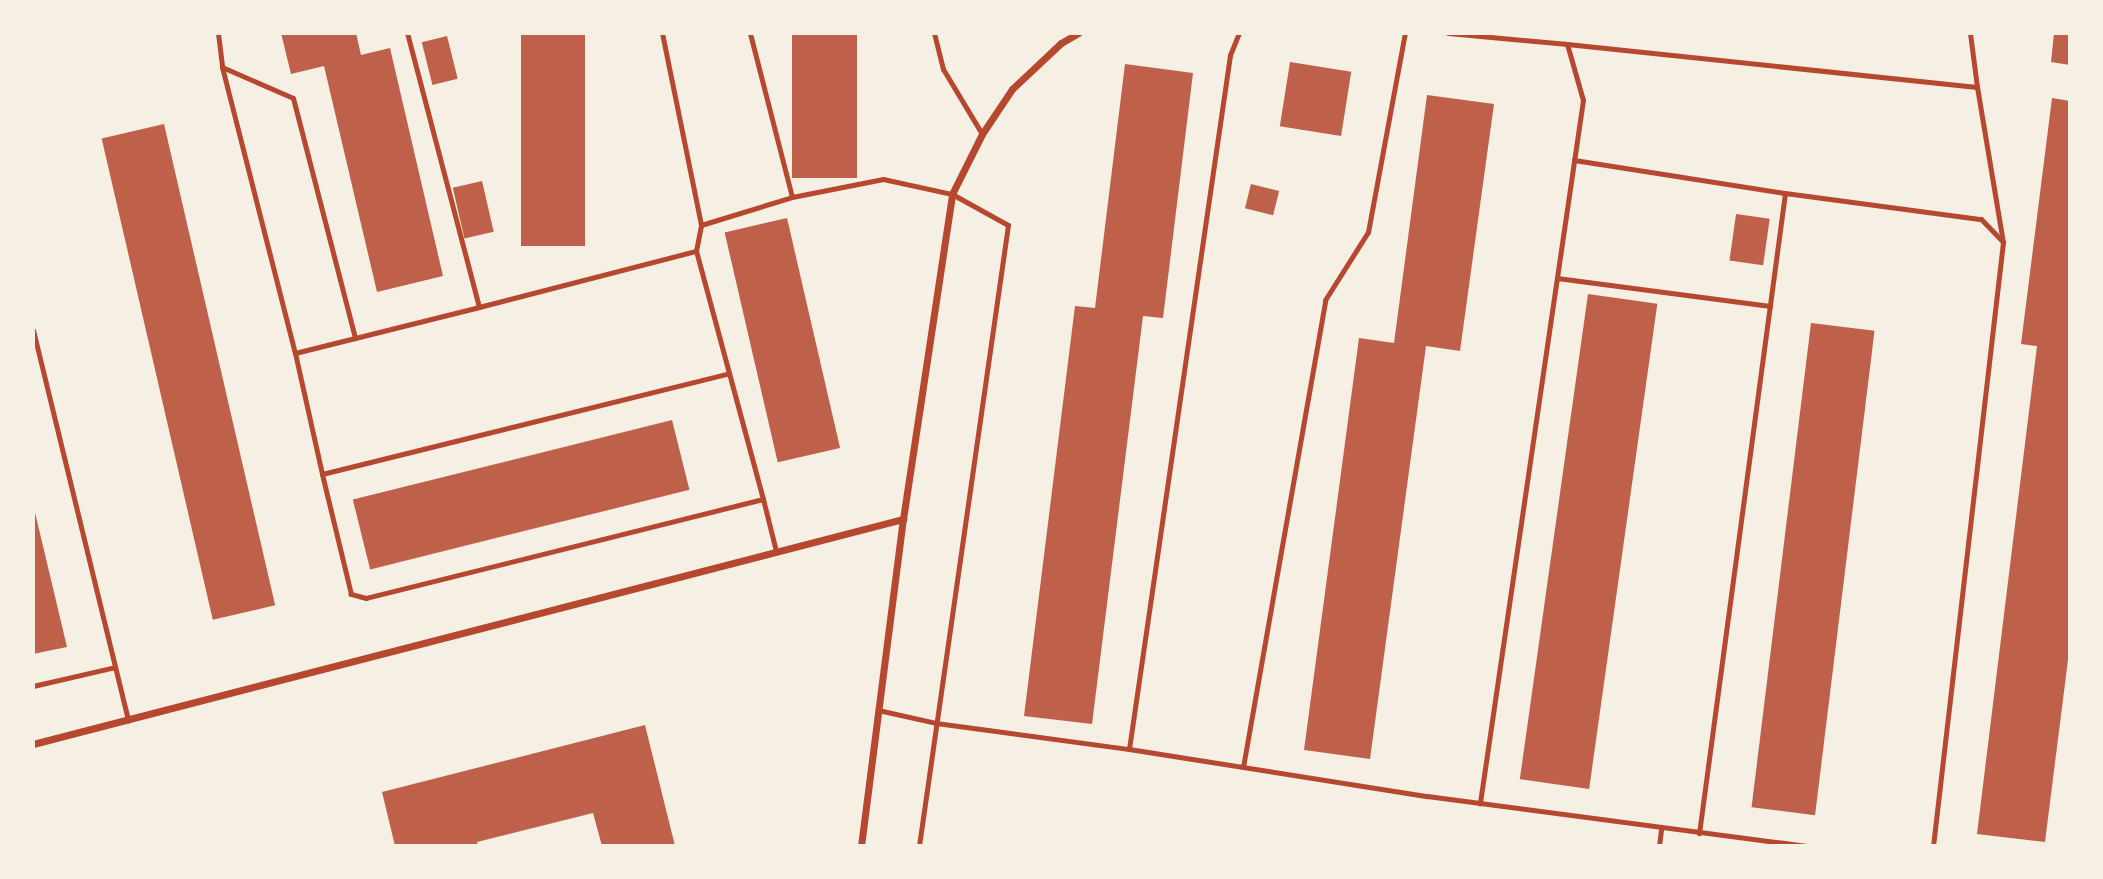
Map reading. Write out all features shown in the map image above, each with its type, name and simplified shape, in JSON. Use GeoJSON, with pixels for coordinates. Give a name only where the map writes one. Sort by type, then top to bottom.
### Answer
{"type":"FeatureCollection","features":[{"type":"Feature","properties":{"kind":"street"},"geometry":{"type":"LineString","coordinates":[[861,846],[903,519],[952,194],[982,134],[1012,89],[1061,43],[1079,33]]}},
{"type":"Feature","properties":{"kind":"street"},"geometry":{"type":"LineString","coordinates":[[33,744],[903,519]]}},
{"type":"Feature","properties":{"kind":"lane"},"geometry":{"type":"LineString","coordinates":[[219,33],[222,67],[295,353],[351,594],[366,598],[763,499]]}},
{"type":"Feature","properties":{"kind":"lane"},"geometry":{"type":"LineString","coordinates":[[407,33],[479,307]]}},
{"type":"Feature","properties":{"kind":"lane"},"geometry":{"type":"LineString","coordinates":[[662,33],[701,225],[695,251],[776,551]]}},
{"type":"Feature","properties":{"kind":"lane"},"geometry":{"type":"LineString","coordinates":[[750,33],[792,197]]}},
{"type":"Feature","properties":{"kind":"lane"},"geometry":{"type":"LineString","coordinates":[[934,33],[943,69],[982,134]]}},
{"type":"Feature","properties":{"kind":"lane"},"geometry":{"type":"LineString","coordinates":[[1129,749],[1230,55],[1239,33]]}},
{"type":"Feature","properties":{"kind":"lane"},"geometry":{"type":"LineString","coordinates":[[1243,767],[1325,300],[1368,232],[1405,33]]}},
{"type":"Feature","properties":{"kind":"lane"},"geometry":{"type":"LineString","coordinates":[[1448,33],[1977,87]]}},
{"type":"Feature","properties":{"kind":"lane"},"geometry":{"type":"LineString","coordinates":[[1933,846],[2003,242],[1970,33]]}},
{"type":"Feature","properties":{"kind":"lane"},"geometry":{"type":"LineString","coordinates":[[1480,803],[1583,100],[1567,44]]}},
{"type":"Feature","properties":{"kind":"lane"},"geometry":{"type":"LineString","coordinates":[[222,67],[293,98],[355,338]]}},
{"type":"Feature","properties":{"kind":"lane"},"geometry":{"type":"LineString","coordinates":[[1574,160],[1785,193],[1981,219],[2003,242]]}},
{"type":"Feature","properties":{"kind":"lane"},"geometry":{"type":"LineString","coordinates":[[701,225],[792,197],[883,179],[952,194],[1008,225],[919,846]]}},
{"type":"Feature","properties":{"kind":"lane"},"geometry":{"type":"LineString","coordinates":[[1699,833],[1785,193]]}},
{"type":"Feature","properties":{"kind":"lane"},"geometry":{"type":"LineString","coordinates":[[295,353],[695,251]]}},
{"type":"Feature","properties":{"kind":"lane"},"geometry":{"type":"LineString","coordinates":[[1557,278],[1770,306]]}},
{"type":"Feature","properties":{"kind":"lane"},"geometry":{"type":"LineString","coordinates":[[33,330],[128,721]]}},
{"type":"Feature","properties":{"kind":"lane"},"geometry":{"type":"LineString","coordinates":[[322,474],[729,373]]}},
{"type":"Feature","properties":{"kind":"lane"},"geometry":{"type":"LineString","coordinates":[[33,686],[115,667]]}},
{"type":"Feature","properties":{"kind":"lane"},"geometry":{"type":"LineString","coordinates":[[878,710],[936,723],[1129,749],[1480,803],[1661,829],[1809,846]]}},
{"type":"Feature","properties":{"kind":"lane"},"geometry":{"type":"LineString","coordinates":[[1658,846],[1661,829]]}},
{"type":"Feature","properties":{"kind":"building"},"geometry":{"type":"Polygon","coordinates":[[[281,33],[356,33],[361,55],[390,48],[443,276],[377,292],[324,66],[291,74],[281,33]]]}},
{"type":"Feature","properties":{"kind":"building"},"geometry":{"type":"Polygon","coordinates":[[[521,33],[585,33],[585,246],[521,246],[521,33]]]}},
{"type":"Feature","properties":{"kind":"building"},"geometry":{"type":"Polygon","coordinates":[[[792,33],[857,33],[857,178],[792,178],[792,33]]]}},
{"type":"Feature","properties":{"kind":"building"},"geometry":{"type":"Polygon","coordinates":[[[2054,33],[2070,33],[2070,65],[2051,62],[2054,33]]]}},
{"type":"Feature","properties":{"kind":"building"},"geometry":{"type":"Polygon","coordinates":[[[447,36],[458,79],[432,85],[422,42],[447,36]]]}},
{"type":"Feature","properties":{"kind":"building"},"geometry":{"type":"Polygon","coordinates":[[[1290,62],[1351,72],[1341,136],[1280,126],[1290,62]]]}},
{"type":"Feature","properties":{"kind":"building"},"geometry":{"type":"Polygon","coordinates":[[[1125,64],[1193,73],[1163,318],[1143,316],[1092,724],[1024,716],[1075,306],[1095,308],[1125,64]]]}},
{"type":"Feature","properties":{"kind":"building"},"geometry":{"type":"Polygon","coordinates":[[[1427,95],[1494,104],[1460,351],[1426,346],[1370,759],[1304,750],[1359,338],[1394,343],[1427,95]]]}},
{"type":"Feature","properties":{"kind":"building"},"geometry":{"type":"Polygon","coordinates":[[[2052,98],[2070,101],[2070,644],[2045,842],[1977,834],[2037,346],[2021,344],[2052,98]]]}},
{"type":"Feature","properties":{"kind":"building"},"geometry":{"type":"Polygon","coordinates":[[[164,124],[275,605],[213,620],[102,138],[164,124]]]}},
{"type":"Feature","properties":{"kind":"building"},"geometry":{"type":"Polygon","coordinates":[[[482,181],[494,232],[464,238],[453,188],[482,181]]]}},
{"type":"Feature","properties":{"kind":"building"},"geometry":{"type":"Polygon","coordinates":[[[1251,184],[1279,191],[1273,215],[1245,208],[1251,184]]]}},
{"type":"Feature","properties":{"kind":"building"},"geometry":{"type":"Polygon","coordinates":[[[1736,214],[1770,219],[1763,265],[1729,261],[1736,214]]]}},
{"type":"Feature","properties":{"kind":"building"},"geometry":{"type":"Polygon","coordinates":[[[787,218],[840,448],[778,462],[725,232],[787,218]]]}},
{"type":"Feature","properties":{"kind":"building"},"geometry":{"type":"Polygon","coordinates":[[[1588,294],[1657,304],[1589,789],[1520,779],[1588,294]]]}},
{"type":"Feature","properties":{"kind":"building"},"geometry":{"type":"Polygon","coordinates":[[[1811,323],[1875,331],[1815,815],[1752,807],[1811,323]]]}},
{"type":"Feature","properties":{"kind":"building"},"geometry":{"type":"Polygon","coordinates":[[[672,420],[689,490],[370,569],[353,500],[672,420]]]}},
{"type":"Feature","properties":{"kind":"building"},"geometry":{"type":"Polygon","coordinates":[[[33,504],[67,647],[33,654],[33,504]]]}},
{"type":"Feature","properties":{"kind":"building"},"geometry":{"type":"Polygon","coordinates":[[[645,725],[675,846],[602,846],[593,813],[477,842],[478,846],[395,846],[382,792],[645,725]]]}}]}
